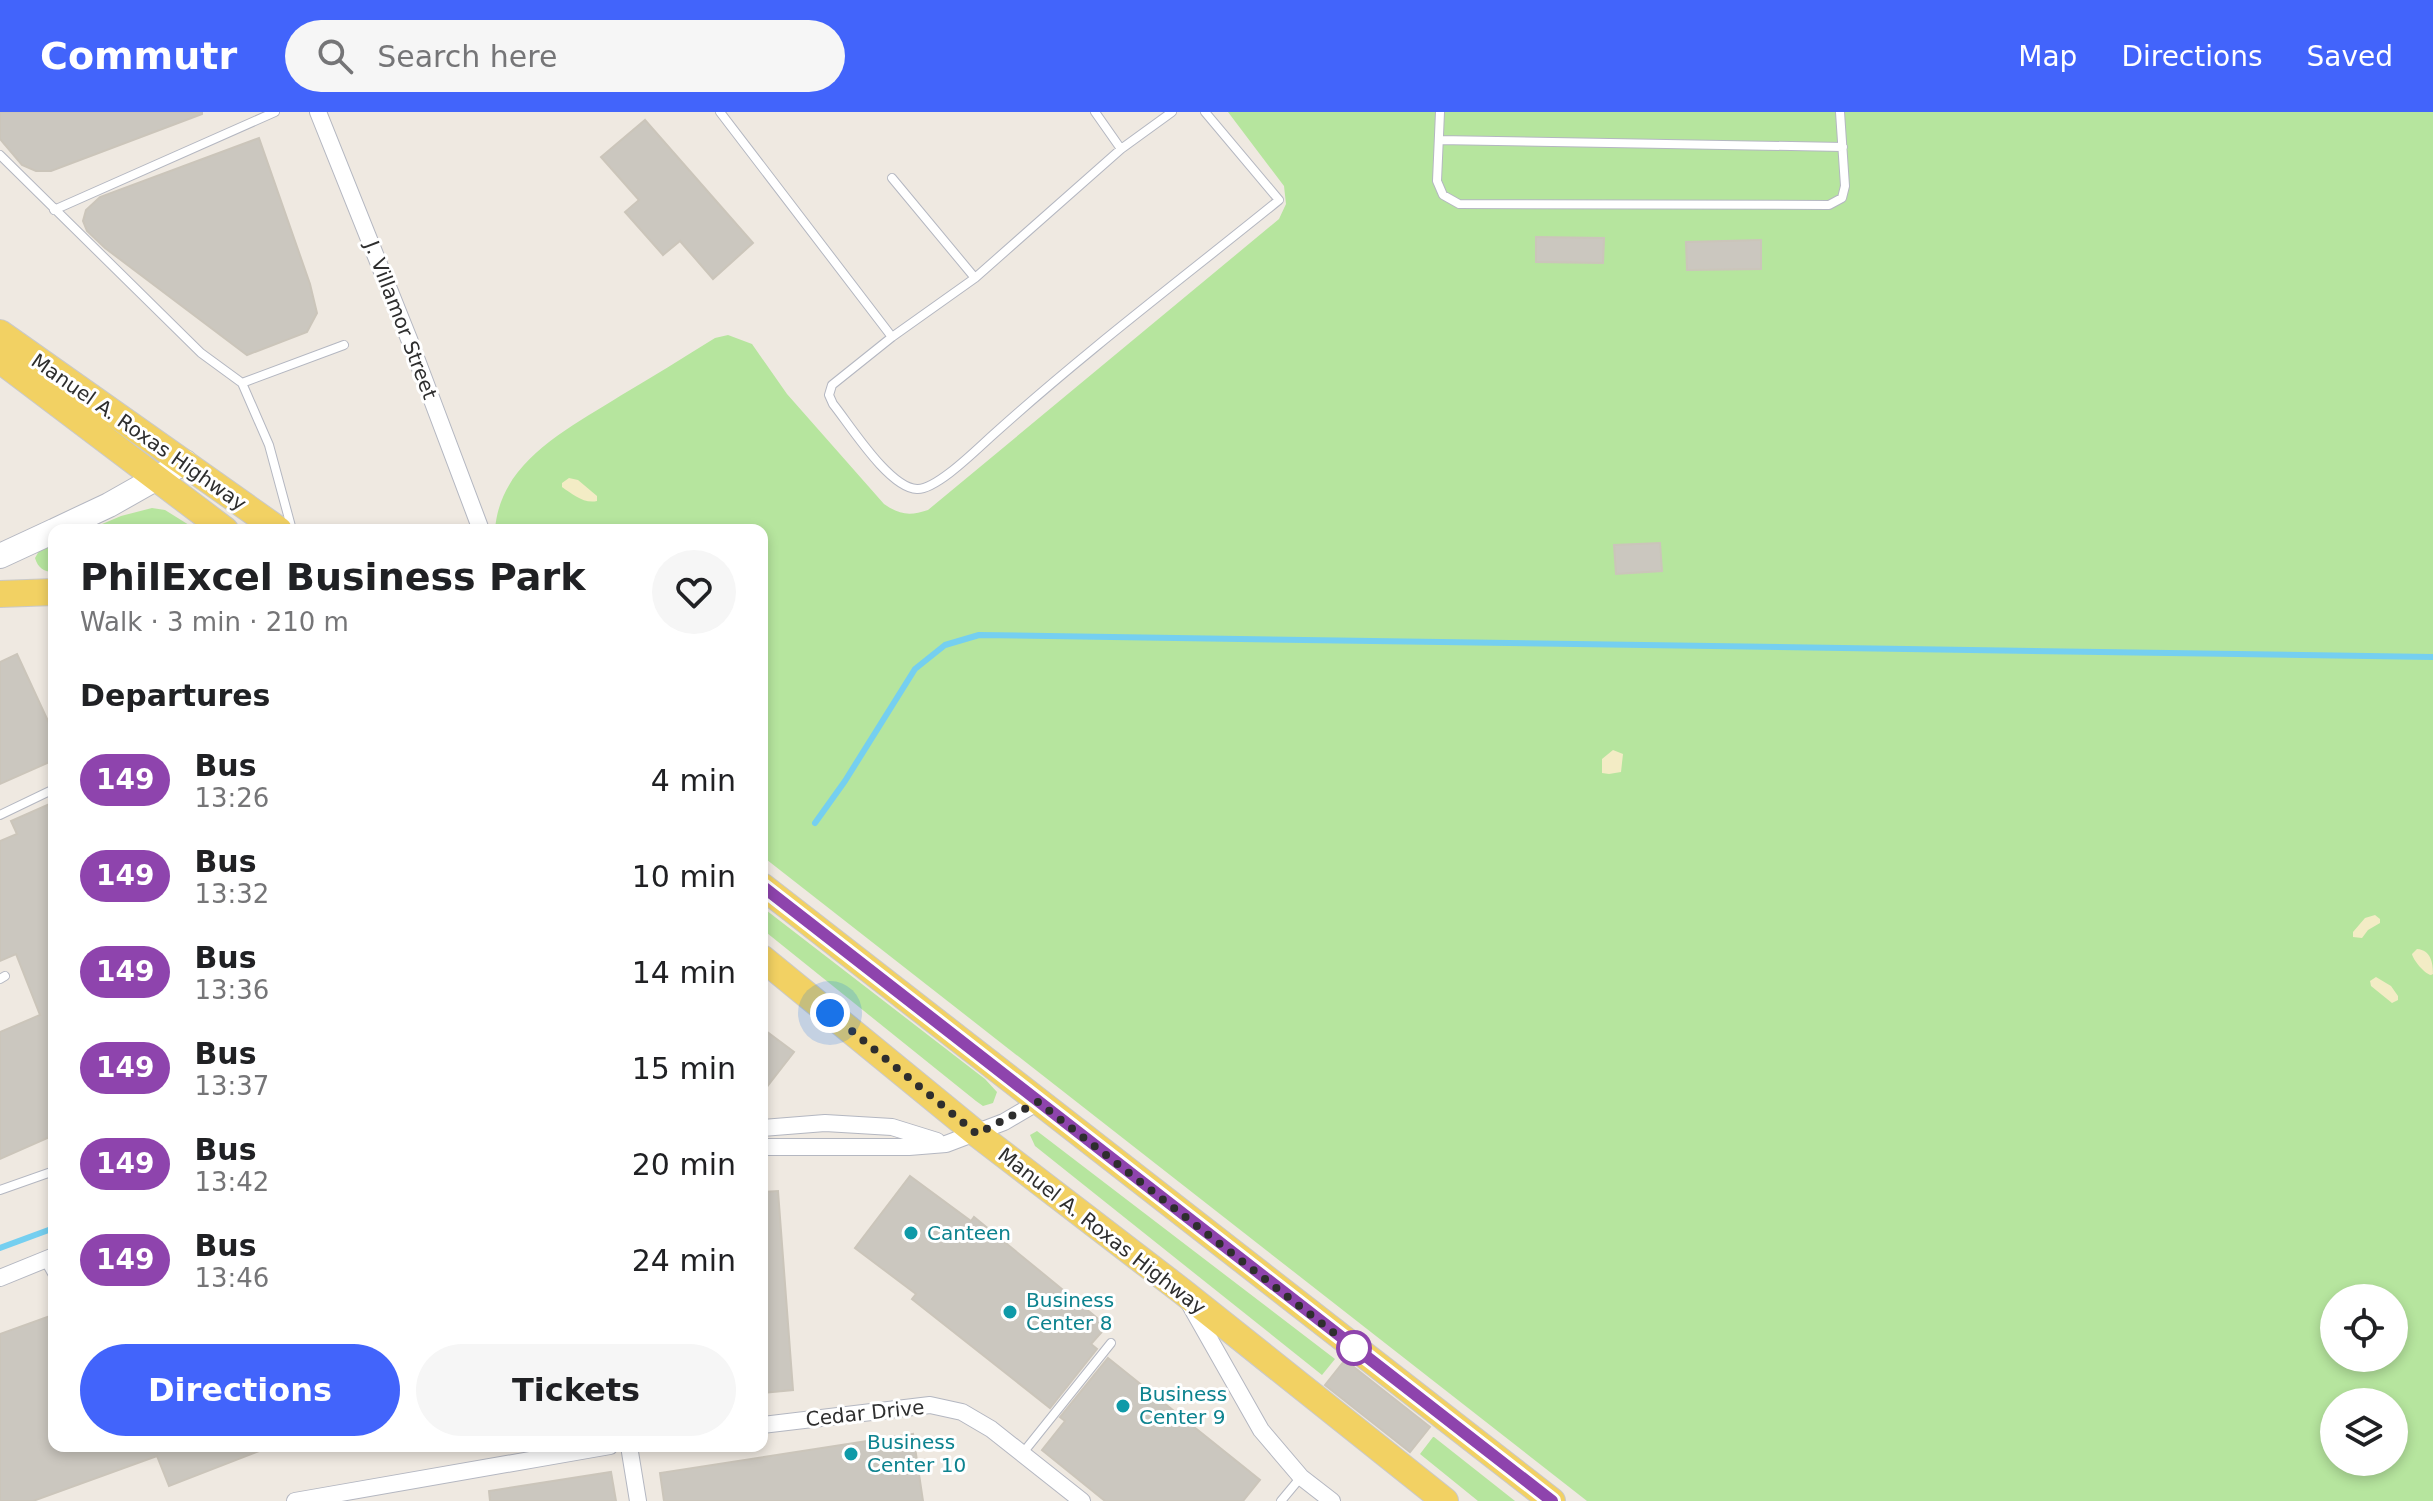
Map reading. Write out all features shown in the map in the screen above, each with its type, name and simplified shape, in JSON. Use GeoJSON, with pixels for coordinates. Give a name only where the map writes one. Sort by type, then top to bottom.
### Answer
{"type":"FeatureCollection","features":[{"type":"Feature","properties":{"kind":"main road","name":"Manuel A. Roxas Highway"},"geometry":{"type":"LineString","coordinates":[[3,352],[185,462],[271,524]]}},
{"type":"Feature","properties":{"kind":"main road","name":"Manuel A. Roxas Highway"},"geometry":{"type":"LineString","coordinates":[[3,352],[217,524]]}},
{"type":"Feature","properties":{"kind":"main road"},"geometry":{"type":"LineString","coordinates":[[67,524],[185,462]]}},
{"type":"Feature","properties":{"kind":"main road"},"geometry":{"type":"LineString","coordinates":[[0,556],[48,533]]}},
{"type":"Feature","properties":{"kind":"main road"},"geometry":{"type":"LineString","coordinates":[[0,594],[48,592]]}},
{"type":"Feature","properties":{"kind":"main road"},"geometry":{"type":"LineString","coordinates":[[768,891],[1552,1501]]}},
{"type":"Feature","properties":{"kind":"main road","name":"Manuel A. Roxas Highway"},"geometry":{"type":"LineString","coordinates":[[768,963],[977,1134],[1183,1292],[1445,1501]]}},
{"type":"Feature","properties":{"kind":"street","name":"J. Villamor Street"},"geometry":{"type":"LineString","coordinates":[[318,112],[479,524]]}},
{"type":"Feature","properties":{"kind":"street"},"geometry":{"type":"LineString","coordinates":[[768,1147],[946,1144],[977,1134],[1038,1102]]}},
{"type":"Feature","properties":{"kind":"street"},"geometry":{"type":"LineString","coordinates":[[768,1128],[825,1123],[892,1127],[946,1144]]}},
{"type":"Feature","properties":{"kind":"street"},"geometry":{"type":"LineString","coordinates":[[0,1278],[48,1258]]}},
{"type":"Feature","properties":{"kind":"street"},"geometry":{"type":"LineString","coordinates":[[1183,1292],[1261,1430],[1301,1477],[1332,1501]]}},
{"type":"Feature","properties":{"kind":"street","name":"Cedar Drive"},"geometry":{"type":"LineString","coordinates":[[768,1424],[930,1405],[962,1412],[991,1429],[1082,1501]]}},
{"type":"Feature","properties":{"kind":"street"},"geometry":{"type":"LineString","coordinates":[[295,1501],[576,1452]]}},
{"type":"Feature","properties":{"kind":"street"},"geometry":{"type":"LineString","coordinates":[[630,1452],[638,1501]]}},
{"type":"Feature","properties":{"kind":"lane"},"geometry":{"type":"LineString","coordinates":[[54,210],[275,112]]}},
{"type":"Feature","properties":{"kind":"lane"},"geometry":{"type":"LineString","coordinates":[[720,112],[892,337]]}},
{"type":"Feature","properties":{"kind":"lane"},"geometry":{"type":"LineString","coordinates":[[1095,112],[1121,149]]}},
{"type":"Feature","properties":{"kind":"lane"},"geometry":{"type":"LineString","coordinates":[[1172,112],[1121,149],[975,278],[892,337],[832,385],[829,395],[833,404],[900,485],[921,490],[932,485],[971,455],[1030,401],[1279,200],[1205,112]]}},
{"type":"Feature","properties":{"kind":"lane"},"geometry":{"type":"LineString","coordinates":[[1440,112],[1437,181],[1443,195],[1459,204],[1829,205],[1842,198],[1845,186],[1840,112]]}},
{"type":"Feature","properties":{"kind":"lane"},"geometry":{"type":"LineString","coordinates":[[1439,140],[1843,147]]}},
{"type":"Feature","properties":{"kind":"lane"},"geometry":{"type":"LineString","coordinates":[[0,155],[201,353],[242,383],[269,445],[290,524]]}},
{"type":"Feature","properties":{"kind":"lane"},"geometry":{"type":"LineString","coordinates":[[892,178],[975,278]]}},
{"type":"Feature","properties":{"kind":"lane"},"geometry":{"type":"LineString","coordinates":[[242,383],[344,345]]}},
{"type":"Feature","properties":{"kind":"lane"},"geometry":{"type":"LineString","coordinates":[[0,815],[48,792]]}},
{"type":"Feature","properties":{"kind":"lane"},"geometry":{"type":"LineString","coordinates":[[0,1190],[48,1173]]}},
{"type":"Feature","properties":{"kind":"lane"},"geometry":{"type":"LineString","coordinates":[[1022,1455],[1111,1343]]}},
{"type":"Feature","properties":{"kind":"lane"},"geometry":{"type":"LineString","coordinates":[[1281,1501],[1301,1477]]}},
{"type":"Feature","properties":{"kind":"green space"},"geometry":{"type":"Polygon","coordinates":[[[1228,112],[2433,112],[2433,1501],[1587,1501],[768,861],[768,524],[496,524],[509,485],[540,450],[579,421],[715,338],[728,335],[752,344],[787,394],[884,504],[905,513],[928,510],[1279,219],[1286,204],[1284,186],[1228,112]]]}},
{"type":"Feature","properties":{"kind":"green space"},"geometry":{"type":"Polygon","coordinates":[[[152,508],[165,510],[187,524],[102,524],[152,508]]]}},
{"type":"Feature","properties":{"kind":"green space"},"geometry":{"type":"Polygon","coordinates":[[[48,547],[48,571],[40,567],[35,558],[39,551],[48,547]]]}},
{"type":"Feature","properties":{"kind":"green space"},"geometry":{"type":"Polygon","coordinates":[[[768,912],[985,1079],[997,1092],[993,1103],[983,1106],[768,934],[768,912]]]}},
{"type":"Feature","properties":{"kind":"green space"},"geometry":{"type":"Polygon","coordinates":[[[1037,1131],[1335,1359],[1322,1375],[1035,1146],[1030,1135],[1037,1131]]]}},
{"type":"Feature","properties":{"kind":"green space"},"geometry":{"type":"Polygon","coordinates":[[[1433,1437],[1515,1501],[1478,1501],[1420,1454],[1433,1437]]]}},
{"type":"Feature","properties":{"kind":"sand"},"geometry":{"type":"Polygon","coordinates":[[[569,478],[578,480],[597,496],[597,501],[583,500],[562,487],[562,483],[569,478]]]}},
{"type":"Feature","properties":{"kind":"sand"},"geometry":{"type":"Polygon","coordinates":[[[1613,750],[1623,754],[1621,772],[1602,773],[1602,759],[1613,750]]]}},
{"type":"Feature","properties":{"kind":"sand"},"geometry":{"type":"Polygon","coordinates":[[[2375,915],[2380,923],[2362,938],[2353,937],[2353,932],[2365,918],[2375,915]]]}},
{"type":"Feature","properties":{"kind":"sand"},"geometry":{"type":"Polygon","coordinates":[[[2417,949],[2428,954],[2433,974],[2426,972],[2415,960],[2412,954],[2417,949]]]}},
{"type":"Feature","properties":{"kind":"sand"},"geometry":{"type":"Polygon","coordinates":[[[2376,977],[2391,986],[2398,1000],[2392,1003],[2371,986],[2370,981],[2376,977]]]}},
{"type":"Feature","properties":{"kind":"building"},"geometry":{"type":"Polygon","coordinates":[[[0,112],[202,114],[51,171],[36,171],[22,165],[0,139],[0,112]]]}},
{"type":"Feature","properties":{"kind":"building"},"geometry":{"type":"Polygon","coordinates":[[[645,120],[753,243],[713,279],[680,241],[663,255],[625,212],[639,200],[601,157],[645,120]]]}},
{"type":"Feature","properties":{"kind":"building"},"geometry":{"type":"Polygon","coordinates":[[[259,138],[310,284],[317,313],[307,332],[247,355],[105,248],[87,231],[83,221],[86,210],[100,197],[259,138]]]}},
{"type":"Feature","properties":{"kind":"building"},"geometry":{"type":"Polygon","coordinates":[[[1536,237],[1604,238],[1603,263],[1536,262],[1536,237]]]}},
{"type":"Feature","properties":{"kind":"building"},"geometry":{"type":"Polygon","coordinates":[[[1761,240],[1761,269],[1687,270],[1686,242],[1761,240]]]}},
{"type":"Feature","properties":{"kind":"building"},"geometry":{"type":"Polygon","coordinates":[[[1660,543],[1662,571],[1616,574],[1614,545],[1660,543]]]}},
{"type":"Feature","properties":{"kind":"building"},"geometry":{"type":"Polygon","coordinates":[[[17,654],[48,721],[48,763],[0,784],[0,662],[17,654]]]}},
{"type":"Feature","properties":{"kind":"building"},"geometry":{"type":"Polygon","coordinates":[[[48,805],[48,1138],[0,1159],[0,1032],[40,1015],[16,954],[0,961],[0,841],[17,834],[11,821],[48,805]]]}},
{"type":"Feature","properties":{"kind":"building"},"geometry":{"type":"Polygon","coordinates":[[[768,1032],[794,1052],[768,1085],[768,1032]]]}},
{"type":"Feature","properties":{"kind":"building","name":"Business Center 8"},"geometry":{"type":"Polygon","coordinates":[[[910,1176],[971,1221],[974,1217],[1107,1326],[1091,1344],[1097,1349],[1050,1408],[912,1299],[916,1294],[855,1248],[910,1176]]]}},
{"type":"Feature","properties":{"kind":"building"},"geometry":{"type":"Polygon","coordinates":[[[778,1191],[793,1390],[768,1392],[768,1192],[778,1191]]]}},
{"type":"Feature","properties":{"kind":"building"},"geometry":{"type":"Polygon","coordinates":[[[48,1317],[48,1452],[257,1452],[169,1486],[157,1456],[33,1501],[0,1501],[0,1334],[48,1317]]]}},
{"type":"Feature","properties":{"kind":"building","name":"Business Center 9"},"geometry":{"type":"Polygon","coordinates":[[[1108,1358],[1260,1480],[1243,1501],[1105,1501],[1042,1450],[1065,1421],[1060,1417],[1108,1358]]]}},
{"type":"Feature","properties":{"kind":"building"},"geometry":{"type":"Polygon","coordinates":[[[1345,1360],[1430,1427],[1410,1452],[1325,1385],[1345,1360]]]}},
{"type":"Feature","properties":{"kind":"building","name":"Business Center 10"},"geometry":{"type":"Polygon","coordinates":[[[913,1434],[923,1501],[664,1501],[660,1473],[913,1434]]]}},
{"type":"Feature","properties":{"kind":"building"},"geometry":{"type":"Polygon","coordinates":[[[611,1472],[616,1501],[490,1501],[489,1491],[611,1472]]]}},
{"type":"Feature","properties":{"kind":"waterway"},"geometry":{"type":"LineString","coordinates":[[815,823],[915,669],[945,645],[979,635],[2433,657]]}},
{"type":"Feature","properties":{"kind":"waterway"},"geometry":{"type":"LineString","coordinates":[[0,1248],[48,1230]]}},
{"type":"Feature","properties":{"kind":"bus line","name":"149"},"geometry":{"type":"LineString","coordinates":[[768,891],[1552,1501]]}},
{"type":"Feature","properties":{"kind":"place","name":"Canteen"},"geometry":{"type":"Point","coordinates":[911,1233]}},
{"type":"Feature","properties":{"kind":"place","name":"Business Center 8"},"geometry":{"type":"Point","coordinates":[1010,1312]}},
{"type":"Feature","properties":{"kind":"place","name":"Business Center 9"},"geometry":{"type":"Point","coordinates":[1123,1406]}},
{"type":"Feature","properties":{"kind":"place","name":"Business Center 10"},"geometry":{"type":"Point","coordinates":[851,1454]}},
{"type":"Feature","properties":{"kind":"route"},"geometry":{"type":"LineString","coordinates":[[830,1013],[977,1134],[1038,1102],[1361,1354],[1354,1348]]}}]}
